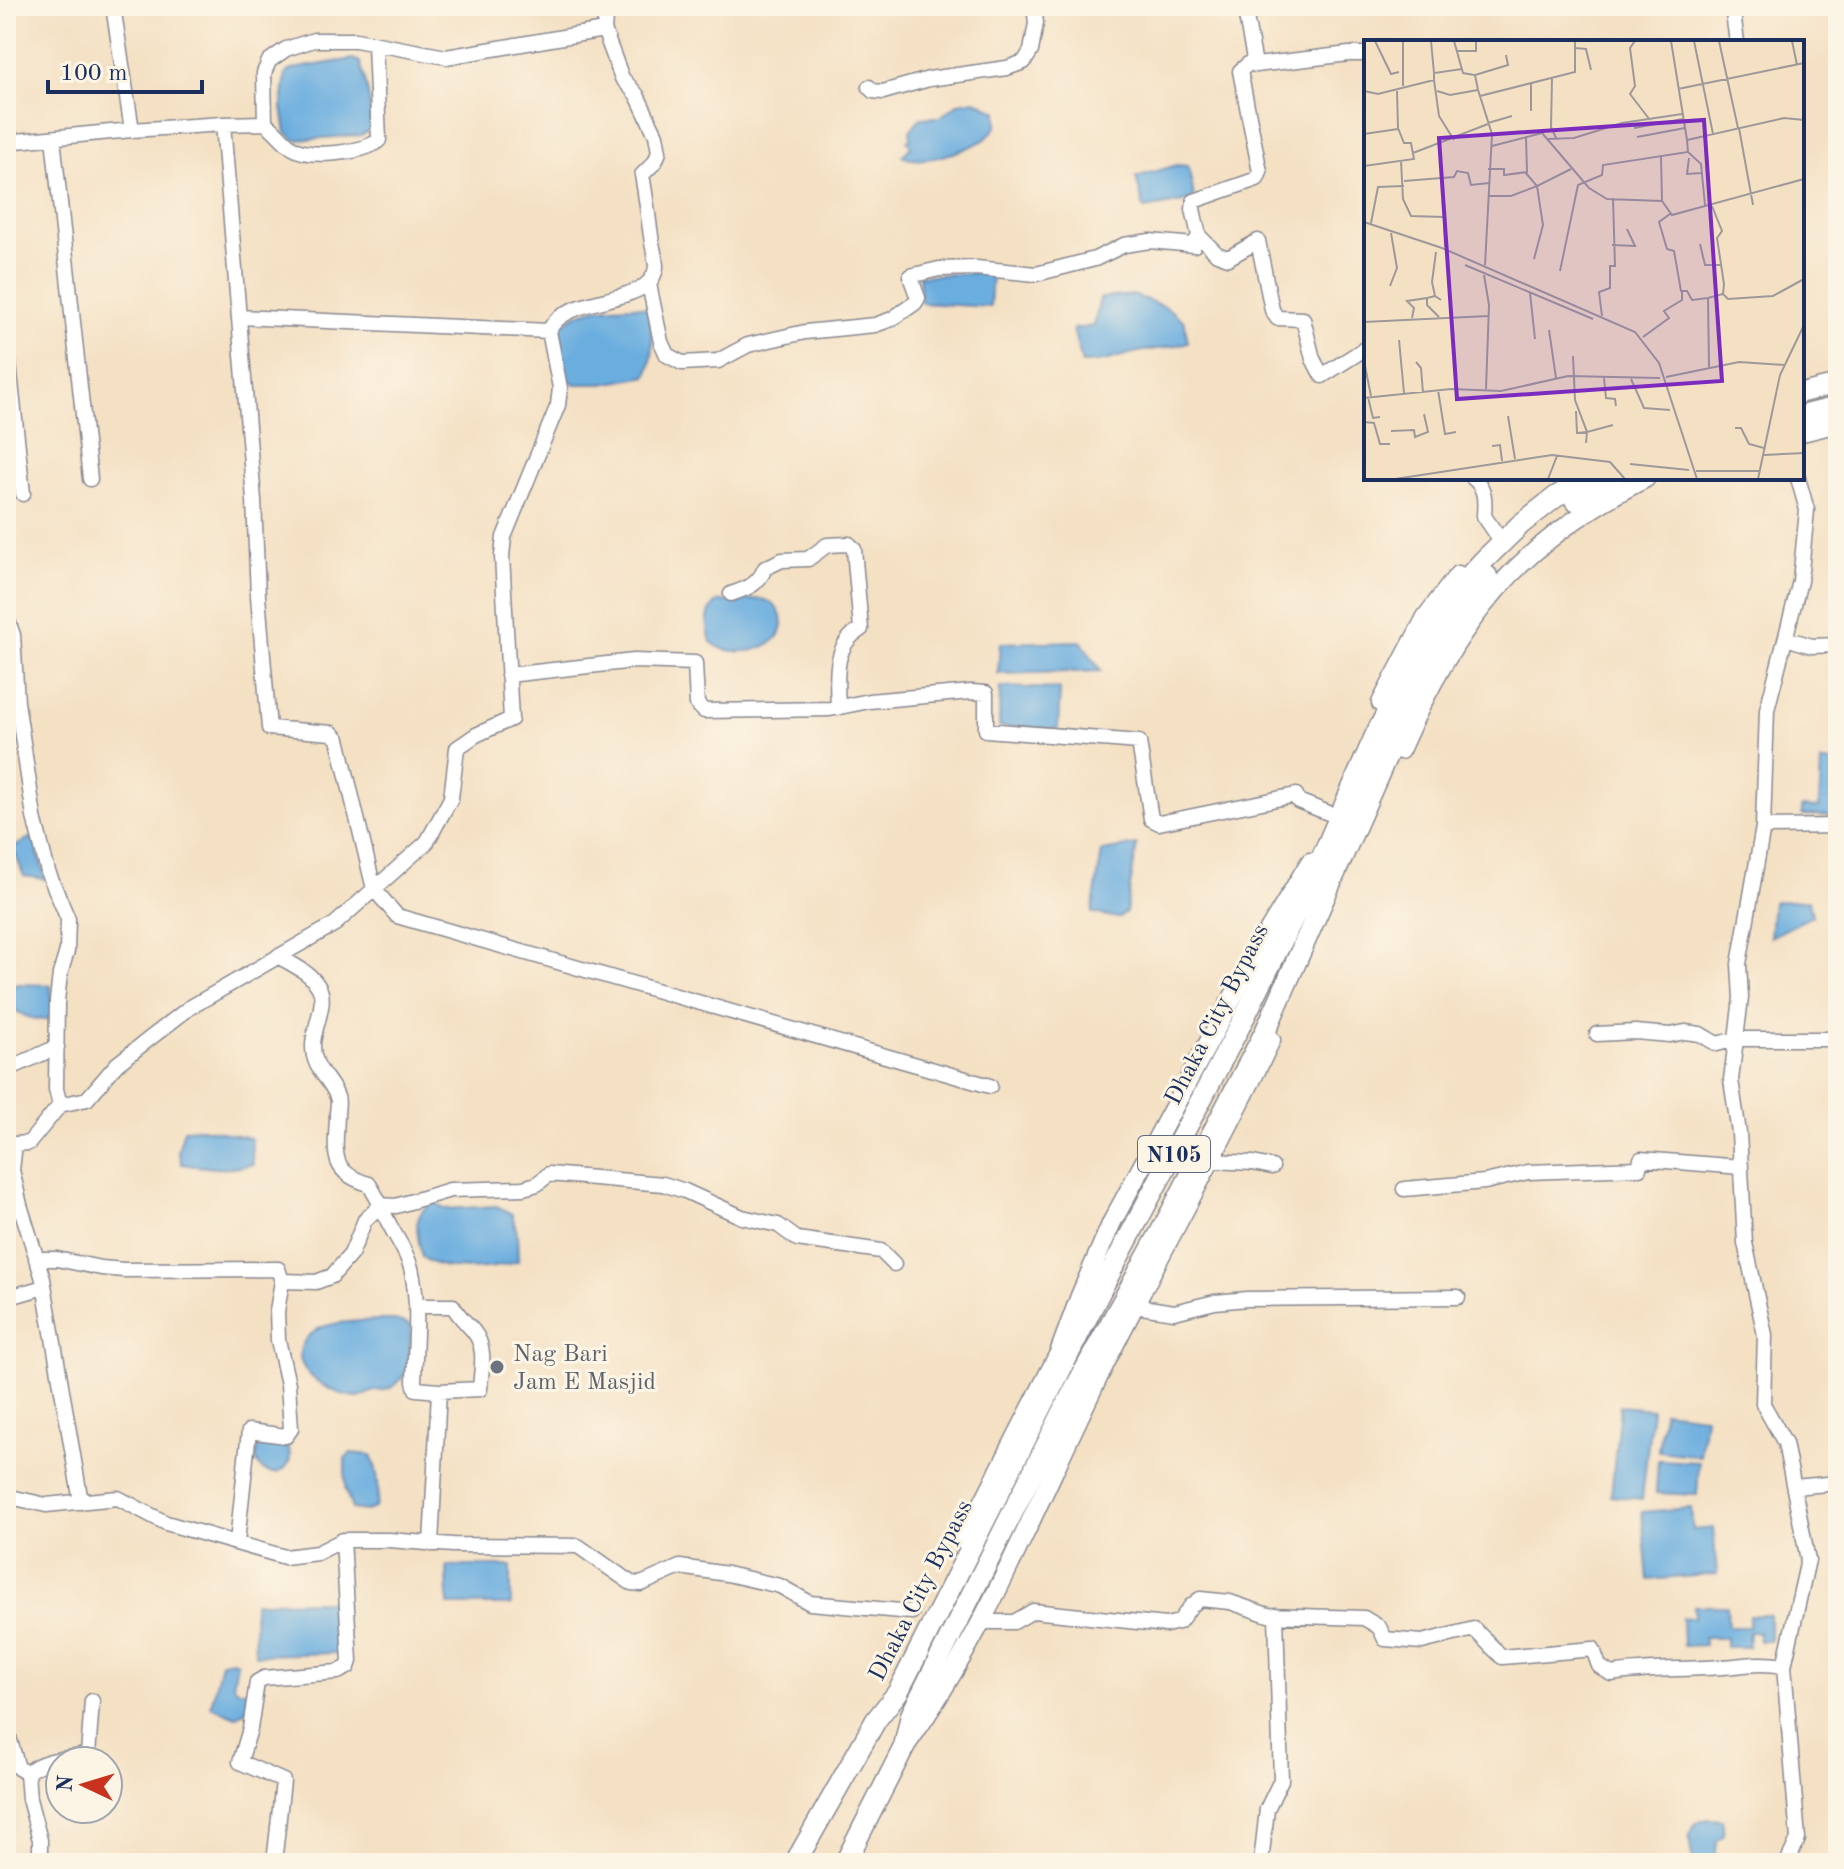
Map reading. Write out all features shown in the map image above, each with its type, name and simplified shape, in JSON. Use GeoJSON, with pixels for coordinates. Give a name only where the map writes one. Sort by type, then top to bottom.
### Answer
{"type":"FeatureCollection","features":[{"type":"Feature","properties":{"kind":"highway"},"geometry":{"type":"LineString","coordinates":[[1804,404],[1838,396]]}},
{"type":"Feature","properties":{"kind":"highway"},"geometry":{"type":"LineString","coordinates":[[1804,416],[1838,407]]}},
{"type":"Feature","properties":{"kind":"highway","name":"Dhaka City Bypass"},"geometry":{"type":"LineString","coordinates":[[795,1863],[879,1716],[898,1692],[1100,1292],[1243,1020],[1416,655],[1459,587],[1482,562],[1521,524],[1584,480]]}},
{"type":"Feature","properties":{"kind":"highway","name":"Dhaka City Bypass"},"geometry":{"type":"LineString","coordinates":[[845,1863],[904,1747],[911,1715],[1075,1388],[1266,1030],[1391,743],[1435,651],[1471,594],[1511,551],[1563,507],[1610,480]]}},
{"type":"Feature","properties":{"kind":"main road"},"geometry":{"type":"LineString","coordinates":[[1804,392],[1838,384]]}},
{"type":"Feature","properties":{"kind":"main road"},"geometry":{"type":"LineString","coordinates":[[1804,432],[1838,423]]}},
{"type":"Feature","properties":{"kind":"main road"},"geometry":{"type":"LineString","coordinates":[[879,1716],[1004,1458],[1059,1353],[1112,1222],[1268,932],[1300,882],[1366,733],[1426,617],[1452,581],[1497,535],[1565,480]]}},
{"type":"Feature","properties":{"kind":"main road"},"geometry":{"type":"LineString","coordinates":[[904,1747],[949,1682],[981,1622],[1135,1306],[1212,1161],[1274,1033],[1401,746],[1440,667],[1458,638],[1503,580],[1541,543],[1599,502],[1642,480]]}},
{"type":"Feature","properties":{"kind":"street"},"geometry":{"type":"LineString","coordinates":[[113,6],[132,130]]}},
{"type":"Feature","properties":{"kind":"street"},"geometry":{"type":"LineString","coordinates":[[606,6],[604,30],[622,78],[637,95],[656,135],[659,152],[655,162],[642,175],[656,268],[649,284],[661,342],[667,355],[682,363],[718,361],[748,345],[771,339],[805,332],[875,325],[892,319],[918,298],[910,276],[939,269],[976,268],[1036,274],[1095,259],[1124,245],[1150,241],[1194,245],[1199,236]]}},
{"type":"Feature","properties":{"kind":"street"},"geometry":{"type":"LineString","coordinates":[[869,87],[873,91],[883,92],[929,79],[1007,68],[1024,62],[1031,51],[1036,23],[1034,6]]}},
{"type":"Feature","properties":{"kind":"street"},"geometry":{"type":"LineString","coordinates":[[1244,6],[1256,65],[1364,54]]}},
{"type":"Feature","properties":{"kind":"street"},"geometry":{"type":"LineString","coordinates":[[1732,6],[1737,40]]}},
{"type":"Feature","properties":{"kind":"street"},"geometry":{"type":"LineString","coordinates":[[265,123],[264,73],[269,61],[286,49],[314,40],[356,40],[446,57],[604,30]]}},
{"type":"Feature","properties":{"kind":"street"},"geometry":{"type":"LineString","coordinates":[[6,142],[132,130],[265,123],[278,132],[290,147],[302,153],[353,152],[371,147],[379,140],[375,44]]}},
{"type":"Feature","properties":{"kind":"street"},"geometry":{"type":"LineString","coordinates":[[1254,59],[1240,71],[1260,172],[1257,179],[1194,201],[1199,236],[1217,254],[1228,258],[1258,241],[1272,310],[1277,318],[1303,319],[1313,359],[1322,376],[1364,349]]}},
{"type":"Feature","properties":{"kind":"street"},"geometry":{"type":"LineString","coordinates":[[223,124],[269,728],[332,733],[338,739],[374,889],[397,916],[448,933],[990,1086]]}},
{"type":"Feature","properties":{"kind":"street"},"geometry":{"type":"LineString","coordinates":[[53,138],[90,479]]}},
{"type":"Feature","properties":{"kind":"street"},"geometry":{"type":"LineString","coordinates":[[81,1502],[44,1287],[12,1170],[15,1144],[29,1143],[60,1105],[87,1099],[117,1064],[189,1008],[335,924],[427,842],[451,798],[457,748],[476,735],[511,719],[502,556],[504,537],[558,405],[560,388],[549,331],[558,319],[591,302],[632,293],[649,284]]}},
{"type":"Feature","properties":{"kind":"street"},"geometry":{"type":"LineString","coordinates":[[239,317],[549,331]]}},
{"type":"Feature","properties":{"kind":"street"},"geometry":{"type":"LineString","coordinates":[[6,336],[23,494]]}},
{"type":"Feature","properties":{"kind":"street"},"geometry":{"type":"LineString","coordinates":[[1475,480],[1485,497],[1484,516],[1497,535]]}},
{"type":"Feature","properties":{"kind":"street"},"geometry":{"type":"LineString","coordinates":[[1787,1863],[1798,1839],[1784,1666],[1808,1560],[1785,1443],[1763,1404],[1765,1335],[1745,1243],[1741,1167],[1731,1080],[1741,998],[1739,964],[1763,827],[1767,710],[1800,581],[1807,510],[1799,480]]}},
{"type":"Feature","properties":{"kind":"street"},"geometry":{"type":"LineString","coordinates":[[731,594],[759,581],[765,568],[782,560],[808,559],[827,545],[849,544],[854,549],[861,629],[843,645],[839,660],[838,708]]}},
{"type":"Feature","properties":{"kind":"street"},"geometry":{"type":"LineString","coordinates":[[6,615],[13,635],[10,670],[34,817],[48,872],[68,919],[67,951],[57,1001],[56,1089],[60,1105]]}},
{"type":"Feature","properties":{"kind":"street"},"geometry":{"type":"LineString","coordinates":[[1786,638],[1812,646],[1838,645]]}},
{"type":"Feature","properties":{"kind":"street"},"geometry":{"type":"LineString","coordinates":[[508,675],[634,661],[695,663],[697,704],[704,711],[838,708],[869,701],[986,693],[986,730],[1139,742],[1151,819],[1159,823],[1296,795],[1298,801],[1331,814]]}},
{"type":"Feature","properties":{"kind":"street"},"geometry":{"type":"LineString","coordinates":[[1763,827],[1838,826]]}},
{"type":"Feature","properties":{"kind":"street"},"geometry":{"type":"LineString","coordinates":[[278,956],[299,968],[319,987],[321,997],[312,1050],[318,1067],[338,1097],[336,1145],[342,1172],[369,1184],[411,1266],[416,1306],[416,1389],[480,1389],[483,1348],[474,1332],[453,1306],[416,1306]]}},
{"type":"Feature","properties":{"kind":"street"},"geometry":{"type":"LineString","coordinates":[[1597,1034],[1635,1032],[1670,1035],[1685,1032],[1700,1034],[1717,1044],[1736,1039],[1838,1039]]}},
{"type":"Feature","properties":{"kind":"street"},"geometry":{"type":"LineString","coordinates":[[6,1070],[57,1047]]}},
{"type":"Feature","properties":{"kind":"street"},"geometry":{"type":"LineString","coordinates":[[1404,1189],[1485,1182],[1528,1172],[1639,1168],[1641,1159],[1741,1167]]}},
{"type":"Feature","properties":{"kind":"street"},"geometry":{"type":"LineString","coordinates":[[1212,1161],[1272,1167]]}},
{"type":"Feature","properties":{"kind":"street"},"geometry":{"type":"LineString","coordinates":[[282,1281],[316,1282],[332,1276],[351,1254],[365,1220],[381,1205],[396,1206],[450,1190],[523,1188],[537,1184],[549,1174],[663,1184],[742,1217],[778,1225],[797,1239],[881,1251],[894,1264]]}},
{"type":"Feature","properties":{"kind":"street"},"geometry":{"type":"LineString","coordinates":[[36,1259],[57,1259],[72,1264],[124,1270],[278,1269],[282,1281],[277,1311],[278,1340],[288,1384],[291,1429],[286,1436],[249,1431],[237,1542]]}},
{"type":"Feature","properties":{"kind":"street"},"geometry":{"type":"LineString","coordinates":[[6,1298],[44,1287]]}},
{"type":"Feature","properties":{"kind":"street"},"geometry":{"type":"LineString","coordinates":[[1135,1306],[1174,1312],[1215,1302],[1247,1299],[1458,1297]]}},
{"type":"Feature","properties":{"kind":"street"},"geometry":{"type":"LineString","coordinates":[[431,1544],[439,1391]]}},
{"type":"Feature","properties":{"kind":"street"},"geometry":{"type":"LineString","coordinates":[[1794,1487],[1838,1483]]}},
{"type":"Feature","properties":{"kind":"street"},"geometry":{"type":"LineString","coordinates":[[6,1496],[46,1505],[118,1498],[166,1523],[285,1557],[317,1553],[343,1540],[578,1546],[631,1583],[641,1584],[680,1567],[780,1586],[810,1603],[912,1612]]}},
{"type":"Feature","properties":{"kind":"street"},"geometry":{"type":"LineString","coordinates":[[274,1863],[283,1781],[240,1762],[250,1729],[257,1682],[264,1678],[338,1672],[348,1667],[343,1540]]}},
{"type":"Feature","properties":{"kind":"street"},"geometry":{"type":"LineString","coordinates":[[981,1622],[1014,1622],[1033,1611],[1166,1625],[1179,1622],[1200,1599],[1230,1602],[1268,1615],[1364,1618],[1379,1627],[1385,1639],[1422,1642],[1474,1629],[1502,1657],[1593,1649],[1599,1666],[1611,1674],[1759,1662],[1784,1666]]}},
{"type":"Feature","properties":{"kind":"street"},"geometry":{"type":"LineString","coordinates":[[1261,1863],[1267,1809],[1281,1780],[1276,1615]]}},
{"type":"Feature","properties":{"kind":"street"},"geometry":{"type":"LineString","coordinates":[[17,1771],[88,1755],[92,1701]]}},
{"type":"Feature","properties":{"kind":"street"},"geometry":{"type":"LineString","coordinates":[[6,1727],[40,1840],[40,1863]]}},
{"type":"Feature","properties":{"kind":"water"},"geometry":{"type":"Polygon","coordinates":[[[353,59],[360,62],[365,79],[371,129],[361,135],[296,140],[286,133],[282,107],[286,73],[292,69],[353,59]]]}},
{"type":"Feature","properties":{"kind":"water"},"geometry":{"type":"Polygon","coordinates":[[[975,100],[997,111],[997,126],[986,139],[931,158],[920,160],[902,156],[911,147],[907,140],[911,139],[910,131],[920,118],[940,117],[959,103],[975,100]]]}},
{"type":"Feature","properties":{"kind":"water"},"geometry":{"type":"Polygon","coordinates":[[[1177,165],[1188,166],[1194,196],[1189,201],[1144,209],[1136,177],[1177,165]]]}},
{"type":"Feature","properties":{"kind":"water"},"geometry":{"type":"Polygon","coordinates":[[[992,272],[990,307],[921,303],[919,276],[992,272]]]}},
{"type":"Feature","properties":{"kind":"water"},"geometry":{"type":"Polygon","coordinates":[[[1133,295],[1166,307],[1184,321],[1188,342],[1082,363],[1073,329],[1094,326],[1100,298],[1133,295]]]}},
{"type":"Feature","properties":{"kind":"water"},"geometry":{"type":"Polygon","coordinates":[[[634,306],[647,308],[651,326],[653,350],[647,376],[602,384],[575,384],[563,376],[560,327],[585,311],[634,306]]]}},
{"type":"Feature","properties":{"kind":"water"},"geometry":{"type":"Polygon","coordinates":[[[761,599],[774,605],[781,617],[778,637],[765,646],[741,651],[724,649],[711,642],[708,616],[717,602],[761,599]]]}},
{"type":"Feature","properties":{"kind":"water"},"geometry":{"type":"Polygon","coordinates":[[[1081,641],[1101,671],[998,674],[1000,643],[1081,641]]]}},
{"type":"Feature","properties":{"kind":"water"},"geometry":{"type":"Polygon","coordinates":[[[1000,687],[1060,689],[1058,729],[999,727],[1000,687]]]}},
{"type":"Feature","properties":{"kind":"water"},"geometry":{"type":"Polygon","coordinates":[[[1821,762],[1838,763],[1838,816],[1802,815],[1802,807],[1819,808],[1821,762]]]}},
{"type":"Feature","properties":{"kind":"water"},"geometry":{"type":"Polygon","coordinates":[[[31,837],[46,879],[24,876],[13,848],[31,837]]]}},
{"type":"Feature","properties":{"kind":"water"},"geometry":{"type":"Polygon","coordinates":[[[1137,845],[1126,912],[1118,918],[1092,913],[1102,851],[1137,845]]]}},
{"type":"Feature","properties":{"kind":"water"},"geometry":{"type":"Polygon","coordinates":[[[1809,900],[1812,916],[1770,937],[1773,902],[1809,900]]]}},
{"type":"Feature","properties":{"kind":"water"},"geometry":{"type":"Polygon","coordinates":[[[17,984],[51,985],[53,1014],[47,1020],[25,1016],[6,1002],[9,987],[17,984]]]}},
{"type":"Feature","properties":{"kind":"water"},"geometry":{"type":"Polygon","coordinates":[[[202,1128],[251,1138],[253,1164],[209,1168],[182,1164],[178,1151],[184,1129],[202,1128]]]}},
{"type":"Feature","properties":{"kind":"water"},"geometry":{"type":"Polygon","coordinates":[[[434,1201],[444,1209],[497,1206],[512,1214],[517,1233],[518,1261],[469,1269],[443,1266],[422,1257],[418,1219],[426,1206],[434,1201]]]}},
{"type":"Feature","properties":{"kind":"water"},"geometry":{"type":"Polygon","coordinates":[[[395,1320],[411,1325],[409,1369],[395,1385],[357,1397],[345,1395],[319,1383],[302,1364],[300,1353],[304,1342],[315,1331],[336,1324],[395,1320]]]}},
{"type":"Feature","properties":{"kind":"water"},"geometry":{"type":"Polygon","coordinates":[[[1620,1406],[1652,1409],[1642,1499],[1611,1496],[1620,1406]]]}},
{"type":"Feature","properties":{"kind":"water"},"geometry":{"type":"Polygon","coordinates":[[[1663,1411],[1705,1416],[1700,1456],[1658,1451],[1663,1411]]]}},
{"type":"Feature","properties":{"kind":"water"},"geometry":{"type":"Polygon","coordinates":[[[273,1439],[285,1444],[290,1456],[285,1468],[273,1473],[261,1468],[256,1456],[261,1444],[273,1439]]]}},
{"type":"Feature","properties":{"kind":"water"},"geometry":{"type":"Polygon","coordinates":[[[351,1453],[371,1455],[378,1481],[375,1508],[366,1511],[352,1509],[345,1488],[345,1458],[351,1453]]]}},
{"type":"Feature","properties":{"kind":"water"},"geometry":{"type":"Polygon","coordinates":[[[1658,1460],[1699,1462],[1697,1495],[1656,1493],[1658,1460]]]}},
{"type":"Feature","properties":{"kind":"water"},"geometry":{"type":"Polygon","coordinates":[[[1691,1508],[1693,1530],[1713,1528],[1717,1574],[1648,1580],[1642,1512],[1691,1508]]]}},
{"type":"Feature","properties":{"kind":"water"},"geometry":{"type":"Polygon","coordinates":[[[447,1566],[511,1566],[511,1605],[448,1605],[447,1566]]]}},
{"type":"Feature","properties":{"kind":"water"},"geometry":{"type":"Polygon","coordinates":[[[338,1601],[339,1653],[255,1655],[254,1602],[338,1601]]]}},
{"type":"Feature","properties":{"kind":"water"},"geometry":{"type":"Polygon","coordinates":[[[1694,1606],[1727,1606],[1728,1627],[1749,1627],[1749,1615],[1770,1615],[1770,1641],[1759,1641],[1758,1632],[1749,1632],[1748,1647],[1726,1647],[1726,1638],[1704,1638],[1704,1645],[1683,1646],[1682,1618],[1694,1617],[1694,1606]]]}},
{"type":"Feature","properties":{"kind":"water"},"geometry":{"type":"Polygon","coordinates":[[[221,1662],[237,1662],[233,1685],[238,1690],[248,1691],[250,1707],[236,1717],[211,1706],[221,1662]]]}},
{"type":"Feature","properties":{"kind":"water"},"geometry":{"type":"Polygon","coordinates":[[[1708,1819],[1722,1820],[1724,1835],[1717,1840],[1715,1863],[1699,1863],[1692,1857],[1689,1837],[1696,1823],[1708,1819]]]}},
{"type":"Feature","properties":{"kind":"place","name":"Nag Bari Jam E Masjid"},"geometry":{"type":"Point","coordinates":[497,1367]}}]}
